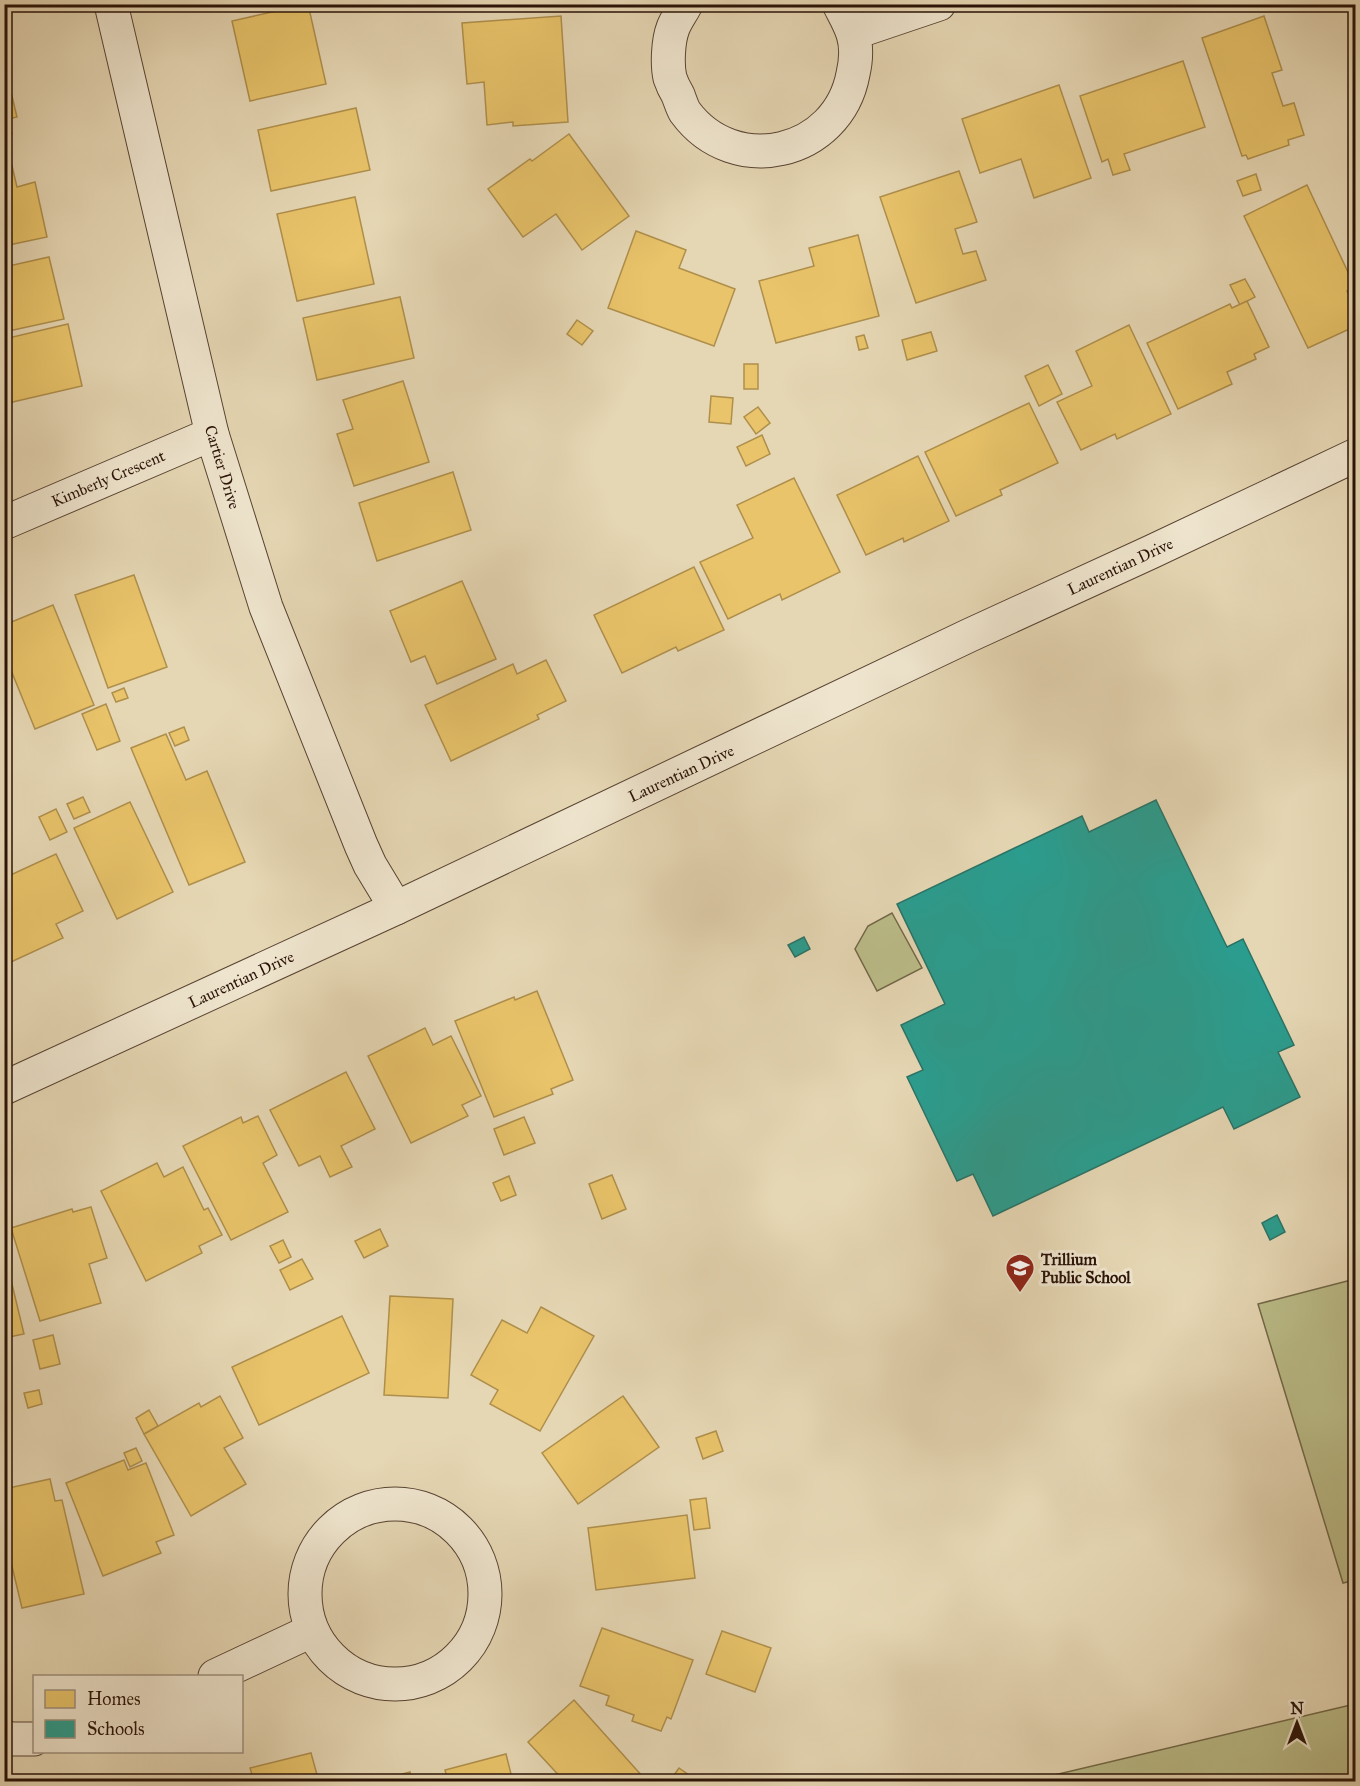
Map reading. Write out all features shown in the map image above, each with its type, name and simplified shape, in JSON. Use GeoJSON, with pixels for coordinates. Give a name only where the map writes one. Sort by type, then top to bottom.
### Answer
{"type":"FeatureCollection","features":[{"type":"Feature","properties":{"kind":"street","name":"Cartier Drive"},"geometry":{"type":"LineString","coordinates":[[111,4],[212,434],[266,607],[370,865],[396,908]]}},
{"type":"Feature","properties":{"kind":"street"},"geometry":{"type":"LineString","coordinates":[[686,4],[673,27],[669,44],[670,77],[685,111],[708,134],[722,143],[754,151],[788,148],[817,134],[834,118],[850,90],[856,58],[846,19],[939,4]]}},
{"type":"Feature","properties":{"kind":"street","name":"Kimberly Crescent"},"geometry":{"type":"LineString","coordinates":[[4,523],[212,434]]}},
{"type":"Feature","properties":{"kind":"street","name":"Laurentian Drive"},"geometry":{"type":"LineString","coordinates":[[4,1088],[396,908],[970,635],[1356,455]]}},
{"type":"Feature","properties":{"kind":"street"},"geometry":{"type":"LineString","coordinates":[[409,1504],[440,1514],[467,1538],[482,1565],[486,1591],[482,1622],[461,1656],[435,1675],[409,1684],[377,1683],[355,1676],[329,1657],[312,1631],[305,1610],[305,1579],[315,1549],[345,1518],[374,1505],[409,1504]]}},
{"type":"Feature","properties":{"kind":"street"},"geometry":{"type":"LineString","coordinates":[[219,1675],[312,1631]]}},
{"type":"Feature","properties":{"kind":"street"},"geometry":{"type":"LineString","coordinates":[[4,1737],[33,1739]]}},
{"type":"Feature","properties":{"kind":"green space"},"geometry":{"type":"Polygon","coordinates":[[[892,913],[922,968],[877,991],[855,949],[868,926],[892,913]]]}},
{"type":"Feature","properties":{"kind":"green space"},"geometry":{"type":"Polygon","coordinates":[[[1355,1279],[1356,1580],[1343,1583],[1258,1304],[1355,1279]]]}},
{"type":"Feature","properties":{"kind":"green space"},"geometry":{"type":"Polygon","coordinates":[[[1355,1704],[1355,1781],[1029,1781],[1355,1704]]]}},
{"type":"Feature","properties":{"kind":"building: Homes"},"geometry":{"type":"Polygon","coordinates":[[[308,4],[326,84],[250,101],[232,21],[308,4]]]}},
{"type":"Feature","properties":{"kind":"building: Homes"},"geometry":{"type":"Polygon","coordinates":[[[561,16],[568,122],[513,126],[513,122],[487,125],[484,82],[467,84],[462,23],[561,16]]]}},
{"type":"Feature","properties":{"kind":"building: Homes"},"geometry":{"type":"Polygon","coordinates":[[[1264,16],[1282,70],[1272,73],[1283,106],[1294,103],[1304,135],[1288,140],[1289,145],[1248,159],[1246,155],[1242,156],[1202,38],[1264,16]]]}},
{"type":"Feature","properties":{"kind":"building: Homes"},"geometry":{"type":"Polygon","coordinates":[[[1183,61],[1205,127],[1124,154],[1130,170],[1113,175],[1108,159],[1102,162],[1080,96],[1183,61]]]}},
{"type":"Feature","properties":{"kind":"building: Homes"},"geometry":{"type":"Polygon","coordinates":[[[4,63],[17,117],[8,119],[12,134],[4,136],[4,63]]]}},
{"type":"Feature","properties":{"kind":"building: Homes"},"geometry":{"type":"Polygon","coordinates":[[[1059,85],[1091,178],[1034,198],[1021,159],[980,173],[962,119],[1059,85]]]}},
{"type":"Feature","properties":{"kind":"building: Homes"},"geometry":{"type":"Polygon","coordinates":[[[356,108],[370,170],[271,191],[258,130],[356,108]]]}},
{"type":"Feature","properties":{"kind":"building: Homes"},"geometry":{"type":"Polygon","coordinates":[[[569,134],[629,216],[582,250],[556,214],[523,237],[488,189],[569,134]]]}},
{"type":"Feature","properties":{"kind":"building: Homes"},"geometry":{"type":"Polygon","coordinates":[[[7,145],[17,187],[35,182],[47,237],[4,246],[4,146],[7,145]]]}},
{"type":"Feature","properties":{"kind":"building: Homes"},"geometry":{"type":"Polygon","coordinates":[[[959,171],[977,222],[955,229],[963,254],[976,251],[986,280],[916,303],[880,197],[959,171]]]}},
{"type":"Feature","properties":{"kind":"building: Homes"},"geometry":{"type":"Polygon","coordinates":[[[1256,174],[1261,190],[1243,196],[1237,181],[1256,174]]]}},
{"type":"Feature","properties":{"kind":"building: Homes"},"geometry":{"type":"Polygon","coordinates":[[[1307,185],[1355,287],[1347,291],[1356,308],[1356,326],[1308,348],[1244,216],[1307,185]]]}},
{"type":"Feature","properties":{"kind":"building: Homes"},"geometry":{"type":"Polygon","coordinates":[[[355,197],[374,284],[297,301],[277,214],[355,197]]]}},
{"type":"Feature","properties":{"kind":"building: Homes"},"geometry":{"type":"Polygon","coordinates":[[[636,231],[686,250],[679,268],[735,289],[714,346],[608,308],[636,231]]]}},
{"type":"Feature","properties":{"kind":"building: Homes"},"geometry":{"type":"Polygon","coordinates":[[[858,235],[879,316],[776,343],[759,281],[814,266],[809,248],[858,235]]]}},
{"type":"Feature","properties":{"kind":"building: Homes"},"geometry":{"type":"Polygon","coordinates":[[[49,257],[64,319],[4,332],[4,267],[49,257]]]}},
{"type":"Feature","properties":{"kind":"building: Homes"},"geometry":{"type":"Polygon","coordinates":[[[1245,279],[1255,297],[1240,305],[1230,285],[1245,279]]]}},
{"type":"Feature","properties":{"kind":"building: Homes"},"geometry":{"type":"Polygon","coordinates":[[[400,297],[414,358],[317,380],[303,318],[400,297]]]}},
{"type":"Feature","properties":{"kind":"building: Homes"},"geometry":{"type":"Polygon","coordinates":[[[1247,301],[1269,347],[1254,354],[1256,359],[1227,372],[1232,384],[1178,409],[1147,343],[1230,304],[1232,308],[1247,301]]]}},
{"type":"Feature","properties":{"kind":"building: Homes"},"geometry":{"type":"Polygon","coordinates":[[[577,320],[593,331],[582,345],[567,334],[577,320]]]}},
{"type":"Feature","properties":{"kind":"building: Homes"},"geometry":{"type":"Polygon","coordinates":[[[68,324],[82,386],[4,404],[4,339],[68,324]]]}},
{"type":"Feature","properties":{"kind":"building: Homes"},"geometry":{"type":"Polygon","coordinates":[[[1129,325],[1171,414],[1117,439],[1115,434],[1081,450],[1057,402],[1092,386],[1076,351],[1129,325]]]}},
{"type":"Feature","properties":{"kind":"building: Homes"},"geometry":{"type":"Polygon","coordinates":[[[931,332],[937,351],[907,360],[902,340],[931,332]]]}},
{"type":"Feature","properties":{"kind":"building: Homes"},"geometry":{"type":"Polygon","coordinates":[[[864,335],[868,348],[859,350],[856,337],[864,335]]]}},
{"type":"Feature","properties":{"kind":"building: Homes"},"geometry":{"type":"Polygon","coordinates":[[[744,364],[758,364],[758,389],[744,389],[744,364]]]}},
{"type":"Feature","properties":{"kind":"building: Homes"},"geometry":{"type":"Polygon","coordinates":[[[1048,365],[1062,394],[1039,406],[1025,376],[1048,365]]]}},
{"type":"Feature","properties":{"kind":"building: Homes"},"geometry":{"type":"Polygon","coordinates":[[[403,381],[429,462],[354,486],[337,434],[353,429],[343,400],[403,381]]]}},
{"type":"Feature","properties":{"kind":"building: Homes"},"geometry":{"type":"Polygon","coordinates":[[[711,396],[733,398],[731,424],[709,422],[711,396]]]}},
{"type":"Feature","properties":{"kind":"building: Homes"},"geometry":{"type":"Polygon","coordinates":[[[1029,403],[1058,463],[1000,490],[1002,495],[956,516],[925,452],[1029,403]]]}},
{"type":"Feature","properties":{"kind":"building: Homes"},"geometry":{"type":"Polygon","coordinates":[[[758,407],[770,423],[756,434],[744,417],[758,407]]]}},
{"type":"Feature","properties":{"kind":"building: Homes"},"geometry":{"type":"Polygon","coordinates":[[[762,435],[770,454],[746,466],[737,447],[762,435]]]}},
{"type":"Feature","properties":{"kind":"building: Homes"},"geometry":{"type":"Polygon","coordinates":[[[918,456],[949,521],[904,542],[903,538],[866,555],[837,495],[918,456]]]}},
{"type":"Feature","properties":{"kind":"building: Homes"},"geometry":{"type":"Polygon","coordinates":[[[453,472],[471,530],[377,561],[359,503],[453,472]]]}},
{"type":"Feature","properties":{"kind":"building: Homes"},"geometry":{"type":"Polygon","coordinates":[[[794,478],[840,572],[782,600],[780,594],[728,619],[700,562],[753,538],[737,505],[794,478]]]}},
{"type":"Feature","properties":{"kind":"building: Homes"},"geometry":{"type":"Polygon","coordinates":[[[694,567],[724,630],[678,651],[676,647],[622,673],[594,615],[694,567]]]}},
{"type":"Feature","properties":{"kind":"building: Homes"},"geometry":{"type":"Polygon","coordinates":[[[134,575],[167,667],[108,688],[75,595],[134,575]]]}},
{"type":"Feature","properties":{"kind":"building: Homes"},"geometry":{"type":"Polygon","coordinates":[[[462,581],[496,659],[437,684],[425,656],[411,662],[390,611],[462,581]]]}},
{"type":"Feature","properties":{"kind":"building: Homes"},"geometry":{"type":"Polygon","coordinates":[[[53,605],[94,705],[35,729],[4,653],[4,625],[53,605]]]}},
{"type":"Feature","properties":{"kind":"building: Homes"},"geometry":{"type":"Polygon","coordinates":[[[546,660],[566,701],[537,715],[539,719],[451,761],[425,705],[513,664],[517,674],[546,660]]]}},
{"type":"Feature","properties":{"kind":"building: Homes"},"geometry":{"type":"Polygon","coordinates":[[[124,688],[128,698],[116,702],[112,693],[124,688]]]}},
{"type":"Feature","properties":{"kind":"building: Homes"},"geometry":{"type":"Polygon","coordinates":[[[4,691],[10,706],[4,708],[4,691]]]}},
{"type":"Feature","properties":{"kind":"building: Homes"},"geometry":{"type":"Polygon","coordinates":[[[106,704],[120,741],[97,750],[82,714],[106,704]]]}},
{"type":"Feature","properties":{"kind":"building: Homes"},"geometry":{"type":"Polygon","coordinates":[[[184,727],[189,740],[175,746],[169,733],[184,727]]]}},
{"type":"Feature","properties":{"kind":"building: Homes"},"geometry":{"type":"Polygon","coordinates":[[[166,734],[186,780],[207,771],[245,862],[189,885],[131,748],[166,734]]]}},
{"type":"Feature","properties":{"kind":"building: Homes"},"geometry":{"type":"Polygon","coordinates":[[[83,797],[90,812],[74,819],[67,804],[83,797]]]}},
{"type":"Feature","properties":{"kind":"building: Homes"},"geometry":{"type":"Polygon","coordinates":[[[130,802],[173,892],[117,919],[74,828],[130,802]]]}},
{"type":"Feature","properties":{"kind":"building: Homes"},"geometry":{"type":"Polygon","coordinates":[[[56,809],[67,832],[50,840],[39,817],[56,809]]]}},
{"type":"Feature","properties":{"kind":"building: Homes"},"geometry":{"type":"Polygon","coordinates":[[[56,854],[83,911],[56,924],[63,938],[11,962],[4,949],[4,878],[56,854]]]}},
{"type":"Feature","properties":{"kind":"building: Homes"},"geometry":{"type":"Polygon","coordinates":[[[537,991],[573,1080],[551,1089],[553,1094],[494,1117],[455,1021],[514,997],[515,1000],[537,991]]]}},
{"type":"Feature","properties":{"kind":"building: Homes"},"geometry":{"type":"Polygon","coordinates":[[[425,1028],[433,1045],[451,1036],[481,1096],[462,1105],[468,1116],[411,1143],[368,1056],[425,1028]]]}},
{"type":"Feature","properties":{"kind":"building: Homes"},"geometry":{"type":"Polygon","coordinates":[[[346,1072],[375,1129],[341,1146],[352,1167],[330,1177],[320,1156],[299,1166],[270,1110],[346,1072]]]}},
{"type":"Feature","properties":{"kind":"building: Homes"},"geometry":{"type":"Polygon","coordinates":[[[258,1116],[277,1155],[263,1163],[288,1212],[231,1240],[183,1146],[241,1117],[243,1123],[258,1116]]]}},
{"type":"Feature","properties":{"kind":"building: Homes"},"geometry":{"type":"Polygon","coordinates":[[[524,1117],[535,1143],[504,1155],[494,1129],[524,1117]]]}},
{"type":"Feature","properties":{"kind":"building: Homes"},"geometry":{"type":"Polygon","coordinates":[[[157,1163],[164,1177],[183,1167],[204,1210],[208,1208],[222,1235],[199,1246],[202,1253],[146,1281],[101,1191],[157,1163]]]}},
{"type":"Feature","properties":{"kind":"building: Homes"},"geometry":{"type":"Polygon","coordinates":[[[612,1175],[626,1209],[602,1219],[589,1184],[612,1175]]]}},
{"type":"Feature","properties":{"kind":"building: Homes"},"geometry":{"type":"Polygon","coordinates":[[[509,1176],[516,1195],[501,1201],[493,1183],[509,1176]]]}},
{"type":"Feature","properties":{"kind":"building: Homes"},"geometry":{"type":"Polygon","coordinates":[[[91,1207],[107,1258],[89,1264],[101,1303],[40,1321],[11,1228],[72,1209],[73,1212],[91,1207]]]}},
{"type":"Feature","properties":{"kind":"building: Homes"},"geometry":{"type":"Polygon","coordinates":[[[380,1229],[388,1246],[364,1258],[355,1241],[380,1229]]]}},
{"type":"Feature","properties":{"kind":"building: Homes"},"geometry":{"type":"Polygon","coordinates":[[[283,1240],[291,1257],[279,1263],[270,1246],[283,1240]]]}},
{"type":"Feature","properties":{"kind":"building: Homes"},"geometry":{"type":"Polygon","coordinates":[[[4,1251],[24,1334],[4,1338],[4,1251]]]}},
{"type":"Feature","properties":{"kind":"building: Homes"},"geometry":{"type":"Polygon","coordinates":[[[302,1259],[313,1279],[290,1290],[280,1270],[302,1259]]]}},
{"type":"Feature","properties":{"kind":"building: Homes"},"geometry":{"type":"Polygon","coordinates":[[[390,1296],[453,1299],[448,1398],[384,1395],[390,1296]]]}},
{"type":"Feature","properties":{"kind":"building: Homes"},"geometry":{"type":"Polygon","coordinates":[[[541,1307],[594,1336],[540,1431],[490,1404],[498,1390],[471,1375],[502,1320],[527,1333],[541,1307]]]}},
{"type":"Feature","properties":{"kind":"building: Homes"},"geometry":{"type":"Polygon","coordinates":[[[342,1316],[369,1373],[259,1425],[232,1367],[342,1316]]]}},
{"type":"Feature","properties":{"kind":"building: Homes"},"geometry":{"type":"Polygon","coordinates":[[[53,1335],[60,1364],[40,1369],[33,1340],[53,1335]]]}},
{"type":"Feature","properties":{"kind":"building: Homes"},"geometry":{"type":"Polygon","coordinates":[[[39,1390],[42,1404],[28,1408],[24,1393],[39,1390]]]}},
{"type":"Feature","properties":{"kind":"building: Homes"},"geometry":{"type":"Polygon","coordinates":[[[220,1396],[243,1438],[224,1448],[246,1484],[191,1516],[144,1434],[199,1403],[201,1407],[220,1396]]]}},
{"type":"Feature","properties":{"kind":"building: Homes"},"geometry":{"type":"Polygon","coordinates":[[[623,1396],[659,1447],[578,1504],[542,1453],[623,1396]]]}},
{"type":"Feature","properties":{"kind":"building: Homes"},"geometry":{"type":"Polygon","coordinates":[[[149,1410],[158,1426],[144,1434],[136,1418],[149,1410]]]}},
{"type":"Feature","properties":{"kind":"building: Homes"},"geometry":{"type":"Polygon","coordinates":[[[716,1431],[723,1451],[703,1459],[696,1438],[716,1431]]]}},
{"type":"Feature","properties":{"kind":"building: Homes"},"geometry":{"type":"Polygon","coordinates":[[[136,1448],[142,1461],[130,1467],[124,1453],[136,1448]]]}},
{"type":"Feature","properties":{"kind":"building: Homes"},"geometry":{"type":"Polygon","coordinates":[[[124,1460],[128,1470],[146,1463],[174,1535],[156,1542],[161,1553],[103,1576],[66,1483],[124,1460]]]}},
{"type":"Feature","properties":{"kind":"building: Homes"},"geometry":{"type":"Polygon","coordinates":[[[50,1479],[55,1501],[62,1500],[84,1594],[22,1608],[4,1533],[4,1513],[7,1513],[4,1504],[4,1489],[50,1479]]]}},
{"type":"Feature","properties":{"kind":"building: Homes"},"geometry":{"type":"Polygon","coordinates":[[[706,1498],[710,1528],[694,1530],[690,1500],[706,1498]]]}},
{"type":"Feature","properties":{"kind":"building: Homes"},"geometry":{"type":"Polygon","coordinates":[[[687,1515],[695,1578],[596,1590],[588,1528],[687,1515]]]}},
{"type":"Feature","properties":{"kind":"building: Homes"},"geometry":{"type":"Polygon","coordinates":[[[602,1628],[693,1660],[671,1719],[667,1717],[661,1731],[632,1721],[634,1715],[606,1705],[609,1696],[580,1686],[602,1628]]]}},
{"type":"Feature","properties":{"kind":"building: Homes"},"geometry":{"type":"Polygon","coordinates":[[[722,1631],[771,1648],[755,1692],[706,1674],[722,1631]]]}},
{"type":"Feature","properties":{"kind":"building: Homes"},"geometry":{"type":"Polygon","coordinates":[[[574,1700],[643,1777],[638,1782],[565,1782],[528,1742],[574,1700]]]}},
{"type":"Feature","properties":{"kind":"building: Homes"},"geometry":{"type":"Polygon","coordinates":[[[311,1753],[319,1782],[240,1782],[253,1778],[250,1768],[311,1753]]]}},
{"type":"Feature","properties":{"kind":"building: Homes"},"geometry":{"type":"Polygon","coordinates":[[[506,1754],[513,1782],[448,1782],[445,1770],[506,1754]]]}},
{"type":"Feature","properties":{"kind":"building: Homes"},"geometry":{"type":"Polygon","coordinates":[[[679,1768],[699,1782],[669,1782],[679,1768]]]}},
{"type":"Feature","properties":{"kind":"building: Homes"},"geometry":{"type":"Polygon","coordinates":[[[410,1772],[412,1782],[373,1782],[410,1772]]]}},
{"type":"Feature","properties":{"kind":"building: Schools"},"geometry":{"type":"Polygon","coordinates":[[[1156,800],[1227,947],[1243,939],[1294,1045],[1278,1052],[1300,1097],[1234,1129],[1223,1107],[993,1216],[973,1174],[957,1181],[907,1077],[923,1070],[901,1025],[945,1004],[897,904],[1082,816],[1089,832],[1156,800]]]}},
{"type":"Feature","properties":{"kind":"building: Schools"},"geometry":{"type":"Polygon","coordinates":[[[804,937],[810,949],[795,957],[788,945],[804,937]]]}},
{"type":"Feature","properties":{"kind":"building: Schools"},"geometry":{"type":"Polygon","coordinates":[[[1277,1215],[1285,1232],[1270,1240],[1262,1223],[1277,1215]]]}},
{"type":"Feature","properties":{"kind":"place","name":"Trillium Public School"},"geometry":{"type":"Point","coordinates":[1020,1294]}}]}
